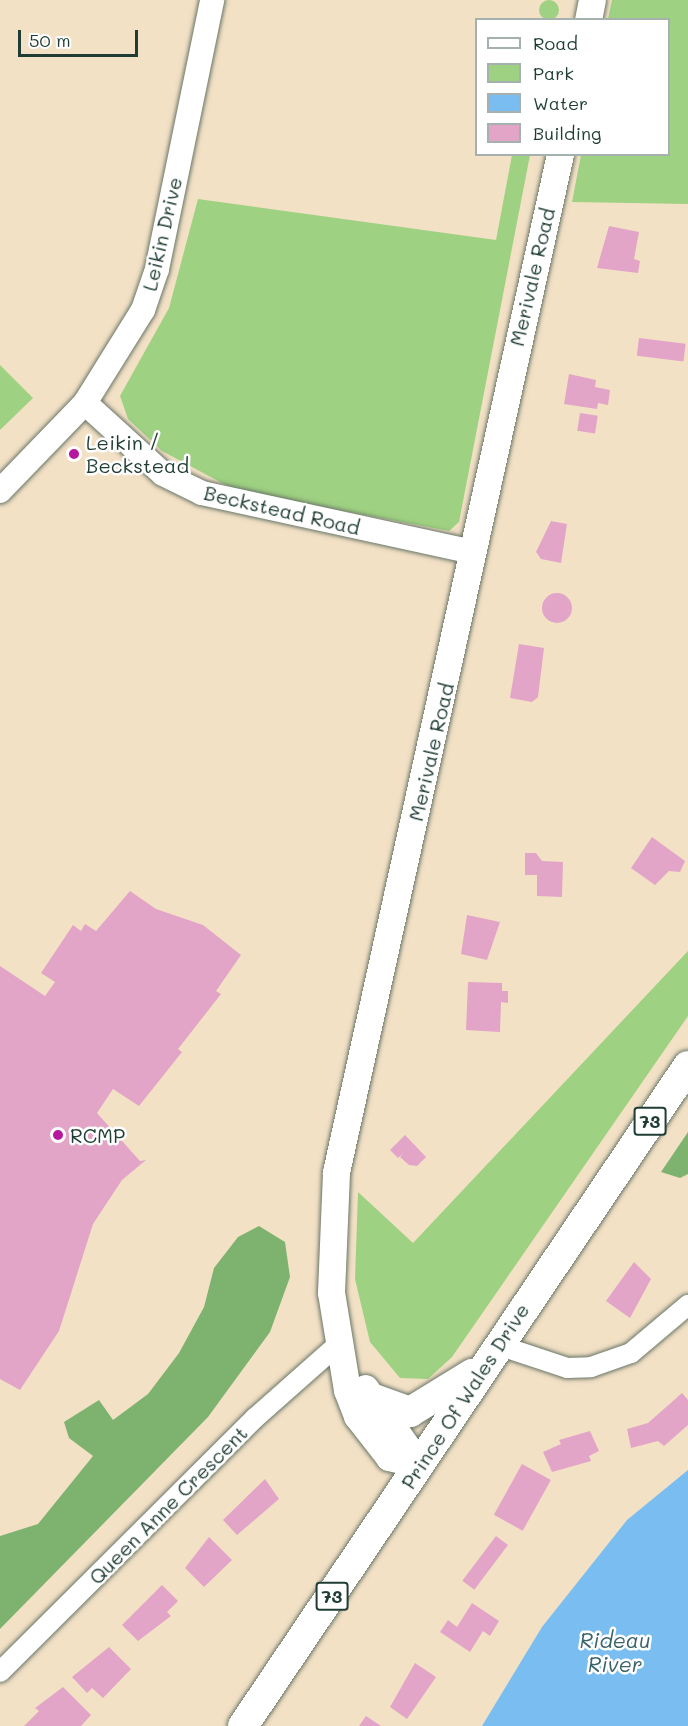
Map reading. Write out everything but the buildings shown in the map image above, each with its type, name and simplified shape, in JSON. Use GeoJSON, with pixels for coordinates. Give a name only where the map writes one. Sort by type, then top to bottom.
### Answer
{"type":"FeatureCollection","features":[{"type":"Feature","properties":{"kind":"main road"},"geometry":{"type":"LineString","coordinates":[[588,18],[592,0]]}},
{"type":"Feature","properties":{"kind":"main road","name":"Merivale Road"},"geometry":{"type":"LineString","coordinates":[[419,1464],[389,1457],[368,1432],[349,1399],[328,1247],[336,1172],[560,156]]}},
{"type":"Feature","properties":{"kind":"main road","name":"Prince Of Wales Drive"},"geometry":{"type":"LineString","coordinates":[[243,1726],[688,1066]]}},
{"type":"Feature","properties":{"kind":"main road","name":"Merivale Road"},"geometry":{"type":"LineString","coordinates":[[341,1346],[369,1397],[419,1464]]}},
{"type":"Feature","properties":{"kind":"main road"},"geometry":{"type":"LineString","coordinates":[[369,1397],[410,1412],[494,1351]]}},
{"type":"Feature","properties":{"kind":"street","name":"Leikin Drive"},"geometry":{"type":"LineString","coordinates":[[0,491],[85,402],[124,346],[150,291],[212,0]]}},
{"type":"Feature","properties":{"kind":"street","name":"Beckstead Road"},"geometry":{"type":"LineString","coordinates":[[85,402],[163,474],[202,493],[473,552]]}},
{"type":"Feature","properties":{"kind":"street"},"geometry":{"type":"LineString","coordinates":[[494,1351],[567,1368],[591,1367],[632,1353],[688,1305]]}},
{"type":"Feature","properties":{"kind":"street","name":"Queen Anne Crescent"},"geometry":{"type":"LineString","coordinates":[[0,1672],[255,1418],[341,1346]]}},
{"type":"Feature","properties":{"kind":"green space"},"geometry":{"type":"Polygon","coordinates":[[[545,0],[553,0],[559,6],[559,14],[555,18],[543,18],[539,14],[539,6],[545,0]]]}},
{"type":"Feature","properties":{"kind":"green space"},"geometry":{"type":"Polygon","coordinates":[[[612,0],[688,0],[688,204],[572,202],[581,156],[670,156],[670,18],[608,18],[612,0]]]}},
{"type":"Feature","properties":{"kind":"green space"},"geometry":{"type":"Polygon","coordinates":[[[512,156],[530,156],[459,522],[449,531],[235,490],[162,451],[128,419],[120,396],[169,308],[198,199],[496,240],[512,156]]]}},
{"type":"Feature","properties":{"kind":"green space"},"geometry":{"type":"Polygon","coordinates":[[[0,365],[33,398],[0,430],[0,365]]]}},
{"type":"Feature","properties":{"kind":"green space"},"geometry":{"type":"Polygon","coordinates":[[[688,951],[688,1016],[452,1357],[428,1379],[400,1378],[370,1342],[355,1279],[358,1192],[413,1243],[688,951]]]}},
{"type":"Feature","properties":{"kind":"green space"},"geometry":{"type":"Polygon","coordinates":[[[688,1132],[688,1174],[680,1178],[661,1172],[688,1132]]]}},
{"type":"Feature","properties":{"kind":"green space"},"geometry":{"type":"Polygon","coordinates":[[[259,1226],[285,1242],[290,1277],[270,1332],[208,1417],[0,1629],[0,1536],[38,1524],[93,1456],[69,1438],[64,1422],[99,1400],[113,1420],[148,1394],[179,1353],[204,1307],[214,1268],[238,1237],[259,1226]]]}},
{"type":"Feature","properties":{"kind":"water","name":"Rideau River"},"geometry":{"type":"Polygon","coordinates":[[[688,1470],[688,1726],[482,1726],[542,1627],[627,1520],[688,1470]]]}},
{"type":"Feature","properties":{"kind":"place","name":"Leikin / Beckstead"},"geometry":{"type":"Point","coordinates":[74,454]}},
{"type":"Feature","properties":{"kind":"place","name":"RCMP"},"geometry":{"type":"Point","coordinates":[58,1135]}}]}
